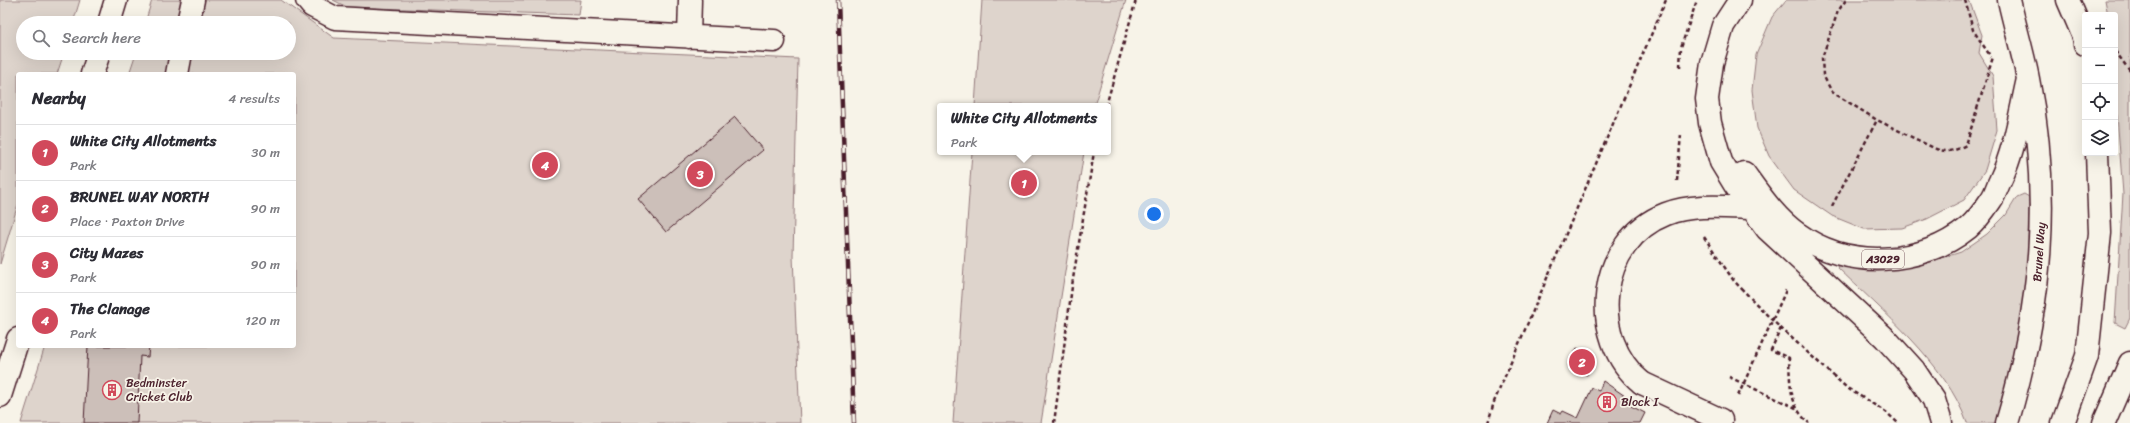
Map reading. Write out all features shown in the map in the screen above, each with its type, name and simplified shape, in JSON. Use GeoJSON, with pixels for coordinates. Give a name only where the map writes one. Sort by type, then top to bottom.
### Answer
{"type":"FeatureCollection","features":[{"type":"Feature","properties":{"kind":"main road"},"geometry":{"type":"LineString","coordinates":[[111,16],[116,0]]}},
{"type":"Feature","properties":{"kind":"main road"},"geometry":{"type":"LineString","coordinates":[[190,16],[193,0]]}},
{"type":"Feature","properties":{"kind":"main road"},"geometry":{"type":"LineString","coordinates":[[307,0],[312,6],[335,18],[774,40]]}},
{"type":"Feature","properties":{"kind":"main road"},"geometry":{"type":"LineString","coordinates":[[689,36],[690,0]]}},
{"type":"Feature","properties":{"kind":"main road"},"geometry":{"type":"LineString","coordinates":[[1740,0],[1723,26],[1712,63],[1707,99],[1710,123],[1721,162],[1751,208],[1767,229],[1885,338],[1914,370],[1934,400],[1941,423]]}},
{"type":"Feature","properties":{"kind":"main road","name":"Brunel Way"},"geometry":{"type":"LineString","coordinates":[[2007,423],[2019,384],[2037,292],[2042,223],[2039,158],[2028,79],[2009,0]]}},
{"type":"Feature","properties":{"kind":"main road"},"geometry":{"type":"LineString","coordinates":[[2068,0],[2082,33]]}},
{"type":"Feature","properties":{"kind":"main road"},"geometry":{"type":"LineString","coordinates":[[93,72],[97,60]]}},
{"type":"Feature","properties":{"kind":"main road"},"geometry":{"type":"LineString","coordinates":[[177,72],[180,60]]}},
{"type":"Feature","properties":{"kind":"main road","name":"A3029"},"geometry":{"type":"LineString","coordinates":[[1707,99],[1744,173],[1779,218],[1798,235],[1826,249],[1852,257],[1881,260],[1906,257],[1925,251],[1948,240],[1968,228],[1992,199],[2011,157],[2028,79]]}},
{"type":"Feature","properties":{"kind":"main road"},"geometry":{"type":"LineString","coordinates":[[2063,423],[2087,356],[2100,233],[2097,156]]}},
{"type":"Feature","properties":{"kind":"main road"},"geometry":{"type":"LineString","coordinates":[[1720,421],[1642,383],[1623,364],[1612,339],[1608,322],[1608,282],[1628,244],[1643,227],[1665,215],[1675,211],[1714,207],[1751,208]]}},
{"type":"Feature","properties":{"kind":"main road"},"geometry":{"type":"LineString","coordinates":[[0,396],[16,345]]}},
{"type":"Feature","properties":{"kind":"main road"},"geometry":{"type":"LineString","coordinates":[[2104,423],[2130,363]]}},
{"type":"Feature","properties":{"kind":"path"},"geometry":{"type":"LineString","coordinates":[[1107,103],[1136,0]]}},
{"type":"Feature","properties":{"kind":"path"},"geometry":{"type":"LineString","coordinates":[[1488,423],[1494,402],[1666,0]]}},
{"type":"Feature","properties":{"kind":"path"},"geometry":{"type":"LineString","coordinates":[[1846,0],[1838,11],[1822,58],[1823,75],[1832,92],[1877,120],[1946,152],[1956,151],[1966,145],[1991,57],[1973,30],[1965,0]]}},
{"type":"Feature","properties":{"kind":"path"},"geometry":{"type":"LineString","coordinates":[[1991,57],[2021,52]]}},
{"type":"Feature","properties":{"kind":"path"},"geometry":{"type":"LineString","coordinates":[[2118,55],[2130,71]]}},
{"type":"Feature","properties":{"kind":"path"},"geometry":{"type":"LineString","coordinates":[[1832,206],[1877,120]]}},
{"type":"Feature","properties":{"kind":"path"},"geometry":{"type":"LineString","coordinates":[[1054,423],[1073,278],[1094,155]]}},
{"type":"Feature","properties":{"kind":"path"},"geometry":{"type":"LineString","coordinates":[[1720,421],[1726,422],[1790,283]]}},
{"type":"Feature","properties":{"kind":"path"},"geometry":{"type":"LineString","coordinates":[[1781,328],[1771,350],[1789,358],[1791,396],[1797,408],[1809,423]]}},
{"type":"Feature","properties":{"kind":"path"},"geometry":{"type":"LineString","coordinates":[[1729,377],[1797,408]]}},
{"type":"Feature","properties":{"kind":"shaded area"},"geometry":{"type":"Polygon","coordinates":[[[0,0],[80,0],[75,16],[16,16],[16,60],[62,60],[58,72],[16,72],[16,211],[0,264],[0,0]]]}},
{"type":"Feature","properties":{"kind":"shaded area"},"geometry":{"type":"Polygon","coordinates":[[[152,0],[281,0],[334,38],[798,59],[793,256],[800,423],[21,423],[44,348],[296,348],[296,72],[130,72],[134,60],[296,60],[296,16],[147,16],[152,0]]]}},
{"type":"Feature","properties":{"kind":"shaded area"},"geometry":{"type":"Polygon","coordinates":[[[333,0],[581,0],[579,15],[347,7],[333,0]]]}},
{"type":"Feature","properties":{"kind":"shaded area"},"geometry":{"type":"Polygon","coordinates":[[[982,0],[1126,0],[1095,103],[975,103],[982,0]]]}},
{"type":"Feature","properties":{"kind":"shaded area"},"geometry":{"type":"Polygon","coordinates":[[[1786,0],[1969,0],[1982,35],[1979,53],[1993,76],[1997,130],[1985,170],[1964,200],[1927,219],[1902,228],[1864,229],[1832,216],[1794,190],[1769,156],[1757,128],[1752,90],[1756,55],[1772,17],[1786,0]]]}},
{"type":"Feature","properties":{"kind":"shaded area"},"geometry":{"type":"Polygon","coordinates":[[[2105,0],[2130,0],[2130,318],[2125,328],[2115,323],[2123,194],[2118,128],[2118,12],[2107,12],[2105,0]]]}},
{"type":"Feature","properties":{"kind":"shaded area"},"geometry":{"type":"Polygon","coordinates":[[[972,155],[1084,155],[1041,423],[953,423],[972,155]]]}},
{"type":"Feature","properties":{"kind":"shaded area"},"geometry":{"type":"Polygon","coordinates":[[[2024,194],[2029,197],[2027,285],[2015,361],[1998,423],[1967,423],[1957,401],[1929,359],[1892,320],[1837,267],[1841,258],[1892,267],[1923,264],[1961,252],[1987,234],[2006,215],[2017,197],[2024,194]]]}},
{"type":"Feature","properties":{"kind":"building"},"geometry":{"type":"Polygon","coordinates":[[[735,117],[763,150],[666,232],[638,199],[735,117]]]}},
{"type":"Feature","properties":{"kind":"building","name":"Bedminster Cricket Club"},"geometry":{"type":"Polygon","coordinates":[[[88,348],[149,348],[148,357],[140,356],[137,423],[84,423],[88,348]]]}},
{"type":"Feature","properties":{"kind":"building"},"geometry":{"type":"Polygon","coordinates":[[[1577,348],[1595,357],[1587,375],[1568,366],[1577,348]]]}},
{"type":"Feature","properties":{"kind":"building","name":"Block I"},"geometry":{"type":"Polygon","coordinates":[[[1603,381],[1631,400],[1629,405],[1645,413],[1640,423],[1547,423],[1553,410],[1561,414],[1563,411],[1578,418],[1592,388],[1599,391],[1603,381]]]}},
{"type":"Feature","properties":{"kind":"railway"},"geometry":{"type":"LineString","coordinates":[[838,0],[854,423]]}},
{"type":"Feature","properties":{"kind":"place","name":"The Clanage"},"geometry":{"type":"Point","coordinates":[545,165]}},
{"type":"Feature","properties":{"kind":"place","name":"City Mazes"},"geometry":{"type":"Point","coordinates":[700,174]}},
{"type":"Feature","properties":{"kind":"place","name":"White City Allotments"},"geometry":{"type":"Point","coordinates":[1024,183]}},
{"type":"Feature","properties":{"kind":"place","name":"BRUNEL WAY NORTH"},"geometry":{"type":"Point","coordinates":[1582,362]}},
{"type":"Feature","properties":{"kind":"place","name":"Bedminster Cricket Club"},"geometry":{"type":"Point","coordinates":[112,390]}},
{"type":"Feature","properties":{"kind":"place","name":"Block I"},"geometry":{"type":"Point","coordinates":[1607,402]}}]}
